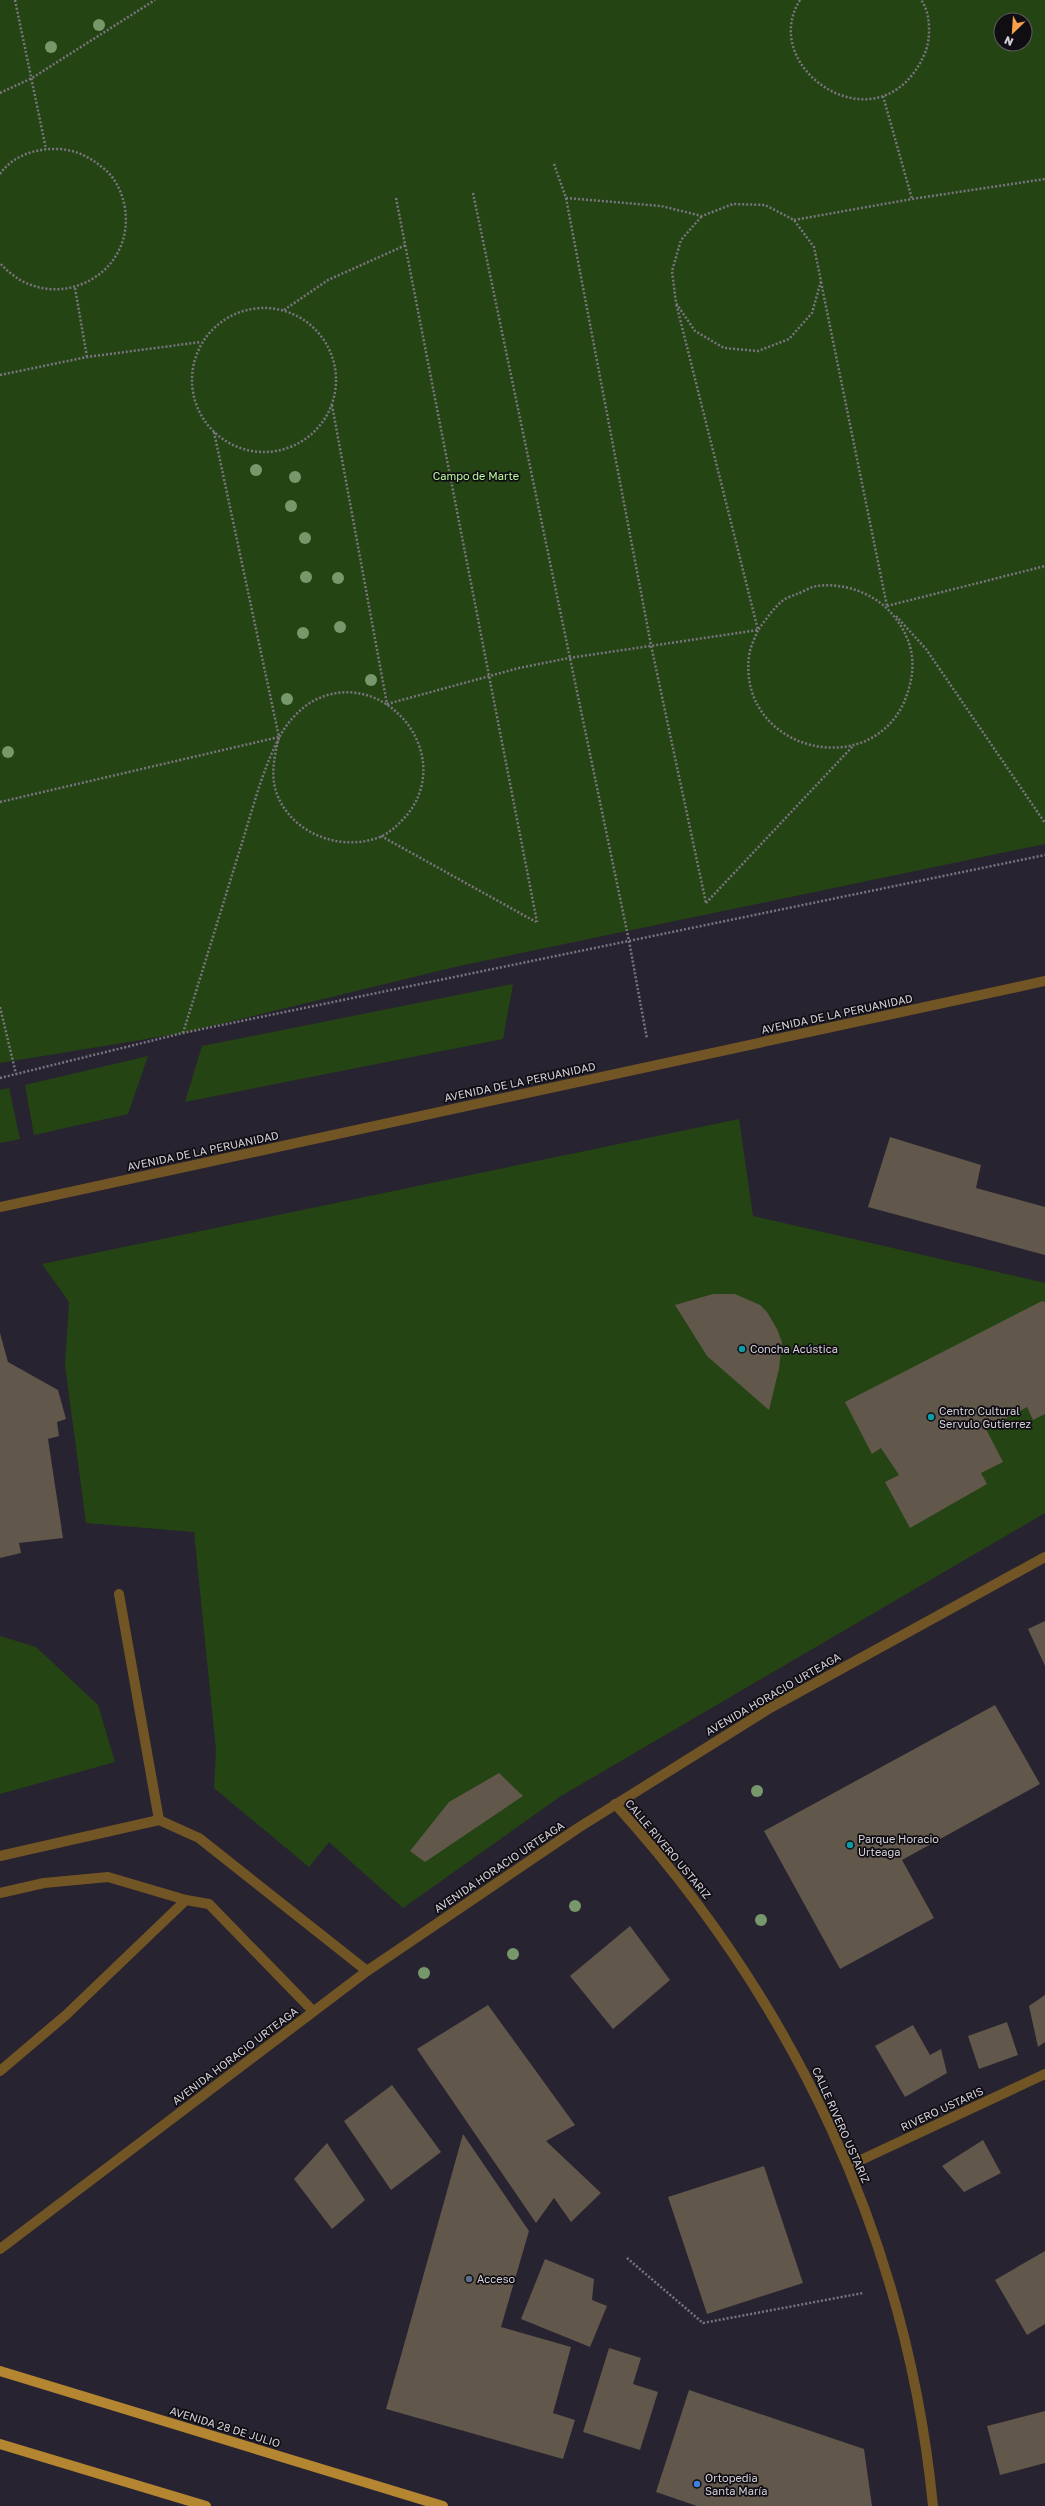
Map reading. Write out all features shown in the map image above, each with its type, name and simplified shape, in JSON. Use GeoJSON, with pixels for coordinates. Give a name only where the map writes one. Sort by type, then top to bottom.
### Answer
{"type":"FeatureCollection","features":[{"type":"Feature","properties":{"kind":"main road","name":"AVENIDA 28 DE JULIO"},"geometry":{"type":"LineString","coordinates":[[0,2371],[443,2506]]}},
{"type":"Feature","properties":{"kind":"main road"},"geometry":{"type":"LineString","coordinates":[[0,2444],[206,2506]]}},
{"type":"Feature","properties":{"kind":"street","name":"AVENIDA DE LA PERUANIDAD"},"geometry":{"type":"LineString","coordinates":[[0,1207],[1045,981]]}},
{"type":"Feature","properties":{"kind":"street","name":"AVENIDA HORACIO URTEAGA"},"geometry":{"type":"LineString","coordinates":[[0,2249],[367,1971],[615,1804],[770,1708],[1045,1557]]}},
{"type":"Feature","properties":{"kind":"street"},"geometry":{"type":"LineString","coordinates":[[119,1594],[159,1820]]}},
{"type":"Feature","properties":{"kind":"street","name":"CALLE RIVERO USTARIZ"},"geometry":{"type":"LineString","coordinates":[[615,1804],[700,1905],[748,1975],[796,2055],[848,2166],[892,2288],[913,2373],[928,2460],[933,2506]]}},
{"type":"Feature","properties":{"kind":"street"},"geometry":{"type":"LineString","coordinates":[[0,1856],[159,1820],[199,1838],[367,1971]]}},
{"type":"Feature","properties":{"kind":"street"},"geometry":{"type":"LineString","coordinates":[[0,1893],[44,1883],[108,1877],[186,1900],[209,1904],[313,2011]]}},
{"type":"Feature","properties":{"kind":"street"},"geometry":{"type":"LineString","coordinates":[[0,2071],[66,2015],[186,1900]]}},
{"type":"Feature","properties":{"kind":"street","name":"RIVERO USTARIS"},"geometry":{"type":"LineString","coordinates":[[848,2166],[1045,2074]]}},
{"type":"Feature","properties":{"kind":"path"},"geometry":{"type":"LineString","coordinates":[[15,0],[46,149]]}},
{"type":"Feature","properties":{"kind":"path"},"geometry":{"type":"LineString","coordinates":[[0,93],[32,78],[155,0]]}},
{"type":"Feature","properties":{"kind":"path"},"geometry":{"type":"LineString","coordinates":[[800,0],[792,26],[794,49],[804,69],[819,85],[838,96],[861,100],[883,96],[903,86],[918,69],[927,48],[929,25],[921,0]]}},
{"type":"Feature","properties":{"kind":"path"},"geometry":{"type":"LineString","coordinates":[[883,96],[912,199]]}},
{"type":"Feature","properties":{"kind":"path"},"geometry":{"type":"LineString","coordinates":[[0,174],[4,169],[23,155],[46,149],[70,150],[91,158],[110,173],[122,193],[127,217],[123,240],[114,261],[97,278],[75,288],[52,291],[29,285],[9,274],[0,263]]}},
{"type":"Feature","properties":{"kind":"path"},"geometry":{"type":"LineString","coordinates":[[554,164],[566,198],[651,645],[706,903],[853,746],[884,730],[906,703],[914,668],[907,634],[887,606],[814,247],[794,220],[765,205],[732,204],[702,216],[681,240],[672,271],[676,303],[758,630]]}},
{"type":"Feature","properties":{"kind":"path"},"geometry":{"type":"LineString","coordinates":[[794,220],[912,199],[1045,179]]}},
{"type":"Feature","properties":{"kind":"path"},"geometry":{"type":"LineString","coordinates":[[473,193],[629,941],[652,1066]]}},
{"type":"Feature","properties":{"kind":"path"},"geometry":{"type":"LineString","coordinates":[[381,836],[537,922],[396,198]]}},
{"type":"Feature","properties":{"kind":"path"},"geometry":{"type":"LineString","coordinates":[[566,198],[661,206],[702,216]]}},
{"type":"Feature","properties":{"kind":"path"},"geometry":{"type":"LineString","coordinates":[[284,310],[328,280],[406,245]]}},
{"type":"Feature","properties":{"kind":"path"},"geometry":{"type":"LineString","coordinates":[[676,303],[695,331],[724,348],[758,351],[789,338],[812,313],[821,281]]}},
{"type":"Feature","properties":{"kind":"path"},"geometry":{"type":"LineString","coordinates":[[75,288],[87,357]]}},
{"type":"Feature","properties":{"kind":"path"},"geometry":{"type":"LineString","coordinates":[[261,307],[284,310],[306,320],[323,337],[333,359],[337,382],[332,405],[320,426],[302,441],[281,451],[256,452],[234,446],[214,432],[199,413],[192,389],[193,365],[202,342],[217,324],[238,312],[261,307]]}},
{"type":"Feature","properties":{"kind":"path"},"geometry":{"type":"LineString","coordinates":[[0,376],[87,357],[202,342]]}},
{"type":"Feature","properties":{"kind":"path"},"geometry":{"type":"LineString","coordinates":[[332,405],[387,704]]}},
{"type":"Feature","properties":{"kind":"path"},"geometry":{"type":"LineString","coordinates":[[183,1033],[262,782],[279,737],[294,716],[314,701],[339,693],[364,694],[387,704],[406,719],[418,739],[423,761],[422,784],[414,806],[400,823],[381,836],[356,843],[336,841],[305,830],[287,811],[275,788],[273,762],[279,737],[214,432]]}},
{"type":"Feature","properties":{"kind":"path"},"geometry":{"type":"LineString","coordinates":[[887,606],[1045,566]]}},
{"type":"Feature","properties":{"kind":"path"},"geometry":{"type":"LineString","coordinates":[[853,746],[826,749],[800,742],[776,728],[760,707],[750,682],[749,655],[758,630],[782,601],[816,586],[853,588],[887,606],[926,649],[1045,823]]}},
{"type":"Feature","properties":{"kind":"path"},"geometry":{"type":"LineString","coordinates":[[387,704],[490,676],[569,658],[758,630]]}},
{"type":"Feature","properties":{"kind":"path"},"geometry":{"type":"LineString","coordinates":[[0,802],[279,737]]}},
{"type":"Feature","properties":{"kind":"path"},"geometry":{"type":"LineString","coordinates":[[0,1078],[183,1033],[1045,855]]}},
{"type":"Feature","properties":{"kind":"path"},"geometry":{"type":"LineString","coordinates":[[0,1007],[16,1074]]}},
{"type":"Feature","properties":{"kind":"path"},"geometry":{"type":"LineString","coordinates":[[627,2258],[703,2323],[892,2288]]}},
{"type":"Feature","properties":{"kind":"green space","name":"Campo de Marte"},"geometry":{"type":"Polygon","coordinates":[[[0,0],[1045,0],[1045,844],[459,966],[183,1033],[0,1063],[0,0]]]}},
{"type":"Feature","properties":{"kind":"green space"},"geometry":{"type":"Polygon","coordinates":[[[513,984],[503,1039],[185,1102],[202,1046],[513,984]]]}},
{"type":"Feature","properties":{"kind":"green space"},"geometry":{"type":"Polygon","coordinates":[[[148,1056],[128,1114],[34,1135],[25,1085],[148,1056]]]}},
{"type":"Feature","properties":{"kind":"green space"},"geometry":{"type":"Polygon","coordinates":[[[9,1088],[20,1139],[0,1143],[0,1090],[9,1088]]]}},
{"type":"Feature","properties":{"kind":"green space","name":"Concha Acústica"},"geometry":{"type":"Polygon","coordinates":[[[739,1119],[753,1216],[1045,1283],[1045,1513],[561,1796],[403,1908],[329,1842],[309,1867],[214,1788],[216,1750],[194,1532],[86,1523],[65,1365],[69,1302],[42,1264],[739,1119]]]}},
{"type":"Feature","properties":{"kind":"green space"},"geometry":{"type":"Polygon","coordinates":[[[0,1636],[36,1647],[98,1705],[115,1762],[0,1794],[0,1636]]]}},
{"type":"Feature","properties":{"kind":"building"},"geometry":{"type":"Polygon","coordinates":[[[890,1137],[981,1165],[976,1188],[1045,1207],[1045,1255],[868,1207],[890,1137]]]}},
{"type":"Feature","properties":{"kind":"building","name":"Concha Acústica"},"geometry":{"type":"Polygon","coordinates":[[[713,1294],[735,1294],[760,1305],[767,1312],[777,1329],[782,1342],[779,1369],[769,1410],[707,1356],[675,1305],[713,1294]]]}},
{"type":"Feature","properties":{"kind":"building","name":"Centro Cultural Servulo Gutierrez"},"geometry":{"type":"Polygon","coordinates":[[[1042,1301],[1045,1302],[1045,1414],[1033,1420],[1027,1407],[986,1429],[1003,1462],[981,1473],[987,1484],[910,1528],[885,1482],[899,1475],[881,1448],[872,1454],[845,1402],[1042,1301]]]}},
{"type":"Feature","properties":{"kind":"building"},"geometry":{"type":"Polygon","coordinates":[[[0,1333],[8,1362],[58,1390],[66,1419],[57,1422],[59,1436],[48,1439],[63,1538],[19,1543],[21,1553],[0,1558],[0,1333]]]}},
{"type":"Feature","properties":{"kind":"building"},"geometry":{"type":"Polygon","coordinates":[[[1045,1621],[1045,1666],[1028,1629],[1045,1621]]]}},
{"type":"Feature","properties":{"kind":"building","name":"Parque Horacio Urteaga"},"geometry":{"type":"Polygon","coordinates":[[[995,1705],[1040,1784],[902,1860],[934,1918],[840,1969],[764,1831],[995,1705]]]}},
{"type":"Feature","properties":{"kind":"building"},"geometry":{"type":"Polygon","coordinates":[[[499,1773],[523,1796],[425,1862],[410,1851],[449,1802],[499,1773]]]}},
{"type":"Feature","properties":{"kind":"building"},"geometry":{"type":"Polygon","coordinates":[[[630,1926],[670,1980],[613,2029],[570,1976],[630,1926]]]}},
{"type":"Feature","properties":{"kind":"building"},"geometry":{"type":"Polygon","coordinates":[[[1045,1995],[1045,2042],[1038,2047],[1029,2006],[1045,1995]]]}},
{"type":"Feature","properties":{"kind":"building"},"geometry":{"type":"Polygon","coordinates":[[[488,2005],[575,2125],[546,2141],[601,2193],[571,2222],[554,2198],[536,2223],[417,2049],[488,2005]]]}},
{"type":"Feature","properties":{"kind":"building"},"geometry":{"type":"Polygon","coordinates":[[[1007,2022],[1018,2055],[979,2069],[968,2036],[1007,2022]]]}},
{"type":"Feature","properties":{"kind":"building"},"geometry":{"type":"Polygon","coordinates":[[[913,2025],[930,2055],[941,2049],[947,2073],[905,2097],[875,2046],[913,2025]]]}},
{"type":"Feature","properties":{"kind":"building"},"geometry":{"type":"Polygon","coordinates":[[[392,2085],[441,2152],[391,2190],[344,2121],[392,2085]]]}},
{"type":"Feature","properties":{"kind":"building","name":"Acceso"},"geometry":{"type":"Polygon","coordinates":[[[463,2134],[529,2231],[501,2327],[571,2347],[553,2413],[575,2420],[563,2459],[386,2409],[463,2134]]]}},
{"type":"Feature","properties":{"kind":"building"},"geometry":{"type":"Polygon","coordinates":[[[983,2140],[1001,2173],[964,2192],[942,2166],[983,2140]]]}},
{"type":"Feature","properties":{"kind":"building"},"geometry":{"type":"Polygon","coordinates":[[[327,2143],[365,2200],[332,2229],[294,2179],[327,2143]]]}},
{"type":"Feature","properties":{"kind":"building"},"geometry":{"type":"Polygon","coordinates":[[[764,2166],[803,2283],[707,2314],[668,2197],[764,2166]]]}},
{"type":"Feature","properties":{"kind":"building"},"geometry":{"type":"Polygon","coordinates":[[[1045,2251],[1045,2324],[1027,2335],[995,2280],[1045,2251]]]}},
{"type":"Feature","properties":{"kind":"building"},"geometry":{"type":"Polygon","coordinates":[[[545,2259],[594,2279],[592,2300],[607,2306],[590,2347],[521,2319],[545,2259]]]}},
{"type":"Feature","properties":{"kind":"building"},"geometry":{"type":"Polygon","coordinates":[[[609,2348],[641,2358],[633,2384],[658,2392],[640,2450],[583,2432],[609,2348]]]}},
{"type":"Feature","properties":{"kind":"building"},"geometry":{"type":"Polygon","coordinates":[[[689,2390],[864,2449],[872,2506],[697,2506],[656,2492],[689,2390]]]}},
{"type":"Feature","properties":{"kind":"building"},"geometry":{"type":"Polygon","coordinates":[[[1045,2411],[1045,2463],[1000,2475],[987,2426],[1045,2411]]]}},
{"type":"Feature","properties":{"kind":"place","name":"Concha Acústica"},"geometry":{"type":"Point","coordinates":[742,1349]}},
{"type":"Feature","properties":{"kind":"place","name":"Centro Cultural Servulo Gutierrez"},"geometry":{"type":"Point","coordinates":[931,1417]}},
{"type":"Feature","properties":{"kind":"place","name":"Parque Horacio Urteaga"},"geometry":{"type":"Point","coordinates":[850,1845]}},
{"type":"Feature","properties":{"kind":"place","name":"Acceso"},"geometry":{"type":"Point","coordinates":[469,2279]}},
{"type":"Feature","properties":{"kind":"place","name":"Ortopedia Santa María"},"geometry":{"type":"Point","coordinates":[697,2484]}}]}
